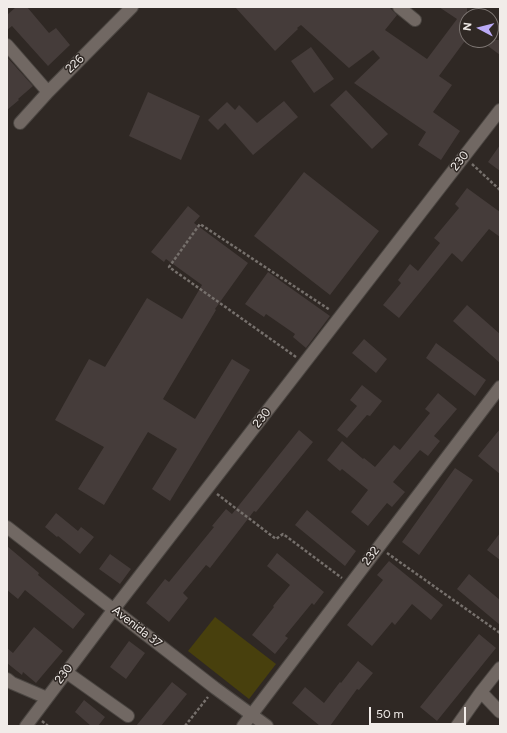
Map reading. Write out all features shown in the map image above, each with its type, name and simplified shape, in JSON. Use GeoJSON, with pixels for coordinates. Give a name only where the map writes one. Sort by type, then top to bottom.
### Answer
{"type":"FeatureCollection","features":[{"type":"Feature","properties":{"kind":"street","name":"226"},"geometry":{"type":"LineString","coordinates":[[20,123],[48,92],[132,7]]}},
{"type":"Feature","properties":{"kind":"street"},"geometry":{"type":"LineString","coordinates":[[399,7],[415,20]]}},
{"type":"Feature","properties":{"kind":"street"},"geometry":{"type":"LineString","coordinates":[[7,45],[48,92]]}},
{"type":"Feature","properties":{"kind":"street","name":"230"},"geometry":{"type":"LineString","coordinates":[[26,726],[114,609],[500,110]]}},
{"type":"Feature","properties":{"kind":"street","name":"232"},"geometry":{"type":"LineString","coordinates":[[243,726],[500,387]]}},
{"type":"Feature","properties":{"kind":"street","name":"Avenida 37"},"geometry":{"type":"LineString","coordinates":[[8,528],[215,688],[267,726]]}},
{"type":"Feature","properties":{"kind":"street"},"geometry":{"type":"LineString","coordinates":[[457,726],[500,668]]}},
{"type":"Feature","properties":{"kind":"street"},"geometry":{"type":"LineString","coordinates":[[66,672],[128,716]]}},
{"type":"Feature","properties":{"kind":"street"},"geometry":{"type":"LineString","coordinates":[[7,679],[12,683],[47,698]]}},
{"type":"Feature","properties":{"kind":"street"},"geometry":{"type":"LineString","coordinates":[[481,692],[500,712]]}},
{"type":"Feature","properties":{"kind":"path"},"geometry":{"type":"LineString","coordinates":[[464,157],[500,190]]}},
{"type":"Feature","properties":{"kind":"path"},"geometry":{"type":"LineString","coordinates":[[304,363],[169,267],[200,224],[340,316]]}},
{"type":"Feature","properties":{"kind":"path"},"geometry":{"type":"LineString","coordinates":[[208,487],[276,539],[283,534],[350,584]]}},
{"type":"Feature","properties":{"kind":"path"},"geometry":{"type":"LineString","coordinates":[[378,547],[500,633]]}},
{"type":"Feature","properties":{"kind":"path"},"geometry":{"type":"LineString","coordinates":[[185,726],[215,688]]}},
{"type":"Feature","properties":{"kind":"shaded area"},"geometry":{"type":"Polygon","coordinates":[[[215,617],[276,664],[249,699],[188,651],[215,617]]]}},
{"type":"Feature","properties":{"kind":"building"},"geometry":{"type":"Polygon","coordinates":[[[16,7],[27,7],[49,33],[56,28],[70,45],[48,66],[12,26],[7,30],[7,15],[16,7]]]}},
{"type":"Feature","properties":{"kind":"building"},"geometry":{"type":"Polygon","coordinates":[[[235,7],[389,7],[397,15],[385,30],[427,59],[457,19],[439,7],[467,7],[459,8],[460,48],[439,76],[452,85],[433,112],[460,131],[441,160],[418,145],[426,132],[354,83],[380,58],[373,50],[349,68],[301,25],[275,51],[235,7]]]}},
{"type":"Feature","properties":{"kind":"building"},"geometry":{"type":"Polygon","coordinates":[[[499,40],[500,40],[500,55],[491,48],[499,48],[499,40]]]}},
{"type":"Feature","properties":{"kind":"building"},"geometry":{"type":"Polygon","coordinates":[[[311,47],[334,79],[314,93],[291,61],[311,47]]]}},
{"type":"Feature","properties":{"kind":"building"},"geometry":{"type":"Polygon","coordinates":[[[7,57],[33,86],[7,110],[7,57]]]}},
{"type":"Feature","properties":{"kind":"building"},"geometry":{"type":"Polygon","coordinates":[[[346,90],[388,134],[372,149],[330,105],[346,90]]]}},
{"type":"Feature","properties":{"kind":"building"},"geometry":{"type":"Polygon","coordinates":[[[148,92],[200,116],[181,160],[129,136],[148,92]]]}},
{"type":"Feature","properties":{"kind":"building"},"geometry":{"type":"Polygon","coordinates":[[[284,101],[298,117],[253,155],[225,123],[218,130],[208,120],[227,102],[235,110],[239,105],[257,123],[284,101]]]}},
{"type":"Feature","properties":{"kind":"building"},"geometry":{"type":"Polygon","coordinates":[[[500,145],[500,171],[488,162],[500,145]]]}},
{"type":"Feature","properties":{"kind":"building"},"geometry":{"type":"Polygon","coordinates":[[[304,172],[379,231],[330,295],[254,236],[304,172]]]}},
{"type":"Feature","properties":{"kind":"building"},"geometry":{"type":"Polygon","coordinates":[[[467,188],[500,212],[500,237],[489,229],[462,262],[452,253],[399,318],[383,305],[401,283],[398,280],[410,264],[418,271],[440,243],[434,238],[459,208],[455,204],[467,188]]]}},
{"type":"Feature","properties":{"kind":"building"},"geometry":{"type":"Polygon","coordinates":[[[188,206],[200,216],[194,223],[248,263],[215,309],[216,310],[163,399],[195,419],[232,359],[250,370],[170,501],[152,489],[177,449],[148,432],[104,505],[78,489],[104,447],[55,420],[89,359],[105,367],[147,298],[182,319],[202,285],[166,259],[164,262],[151,252],[188,206]]]}},
{"type":"Feature","properties":{"kind":"building"},"geometry":{"type":"Polygon","coordinates":[[[268,272],[330,316],[306,348],[293,337],[295,334],[266,314],[264,317],[245,304],[268,272]]]}},
{"type":"Feature","properties":{"kind":"building"},"geometry":{"type":"Polygon","coordinates":[[[467,305],[500,334],[500,363],[453,321],[467,305]]]}},
{"type":"Feature","properties":{"kind":"building"},"geometry":{"type":"Polygon","coordinates":[[[364,339],[387,359],[376,373],[352,353],[364,339]]]}},
{"type":"Feature","properties":{"kind":"building"},"geometry":{"type":"Polygon","coordinates":[[[436,343],[486,380],[475,396],[426,358],[436,343]]]}},
{"type":"Feature","properties":{"kind":"building"},"geometry":{"type":"Polygon","coordinates":[[[362,385],[382,401],[370,416],[367,415],[347,438],[337,430],[357,406],[350,400],[362,385]]]}},
{"type":"Feature","properties":{"kind":"building"},"geometry":{"type":"Polygon","coordinates":[[[438,393],[457,409],[434,436],[440,441],[428,456],[420,450],[393,482],[405,492],[392,507],[387,503],[368,526],[351,512],[368,490],[342,469],[340,471],[327,460],[342,441],[375,467],[394,445],[400,450],[430,413],[425,409],[438,393]]]}},
{"type":"Feature","properties":{"kind":"building"},"geometry":{"type":"Polygon","coordinates":[[[500,429],[500,474],[478,456],[500,429]]]}},
{"type":"Feature","properties":{"kind":"building"},"geometry":{"type":"Polygon","coordinates":[[[299,430],[313,442],[256,512],[254,511],[210,568],[206,565],[183,593],[188,598],[169,622],[146,603],[165,579],[169,582],[214,527],[212,526],[226,509],[232,514],[299,430]]]}},
{"type":"Feature","properties":{"kind":"building"},"geometry":{"type":"Polygon","coordinates":[[[455,468],[473,480],[419,555],[402,542],[455,468]]]}},
{"type":"Feature","properties":{"kind":"building"},"geometry":{"type":"Polygon","coordinates":[[[307,510],[356,551],[345,566],[295,525],[307,510]]]}},
{"type":"Feature","properties":{"kind":"building"},"geometry":{"type":"Polygon","coordinates":[[[56,513],[78,531],[81,527],[94,537],[80,554],[45,527],[56,513]]]}},
{"type":"Feature","properties":{"kind":"building"},"geometry":{"type":"Polygon","coordinates":[[[500,533],[500,560],[487,550],[500,533]]]}},
{"type":"Feature","properties":{"kind":"building"},"geometry":{"type":"Polygon","coordinates":[[[7,546],[39,573],[38,575],[85,614],[73,629],[25,590],[18,599],[7,590],[7,546]]]}},
{"type":"Feature","properties":{"kind":"building"},"geometry":{"type":"Polygon","coordinates":[[[277,553],[324,592],[314,605],[312,603],[285,636],[288,638],[275,654],[252,635],[290,585],[267,566],[277,553]]]}},
{"type":"Feature","properties":{"kind":"building"},"geometry":{"type":"Polygon","coordinates":[[[110,554],[131,569],[120,584],[99,569],[110,554]]]}},
{"type":"Feature","properties":{"kind":"building"},"geometry":{"type":"Polygon","coordinates":[[[389,561],[443,605],[431,620],[412,604],[395,625],[392,622],[372,646],[347,625],[383,580],[377,575],[389,561]]]}},
{"type":"Feature","properties":{"kind":"building"},"geometry":{"type":"Polygon","coordinates":[[[469,574],[500,600],[500,625],[457,589],[469,574]]]}},
{"type":"Feature","properties":{"kind":"building"},"geometry":{"type":"Polygon","coordinates":[[[34,627],[63,651],[36,683],[23,672],[22,675],[7,663],[7,648],[13,653],[34,627]]]}},
{"type":"Feature","properties":{"kind":"building"},"geometry":{"type":"Polygon","coordinates":[[[479,634],[496,648],[437,721],[420,707],[479,634]]]}},
{"type":"Feature","properties":{"kind":"building"},"geometry":{"type":"Polygon","coordinates":[[[129,641],[145,653],[126,679],[110,667],[129,641]]]}},
{"type":"Feature","properties":{"kind":"building"},"geometry":{"type":"Polygon","coordinates":[[[358,661],[373,673],[359,690],[357,689],[330,726],[320,726],[292,703],[305,687],[324,703],[358,661]]]}},
{"type":"Feature","properties":{"kind":"building"},"geometry":{"type":"Polygon","coordinates":[[[172,682],[187,694],[161,726],[136,726],[172,682]]]}},
{"type":"Feature","properties":{"kind":"building"},"geometry":{"type":"Polygon","coordinates":[[[84,700],[105,717],[98,726],[91,726],[75,712],[84,700]]]}}]}
